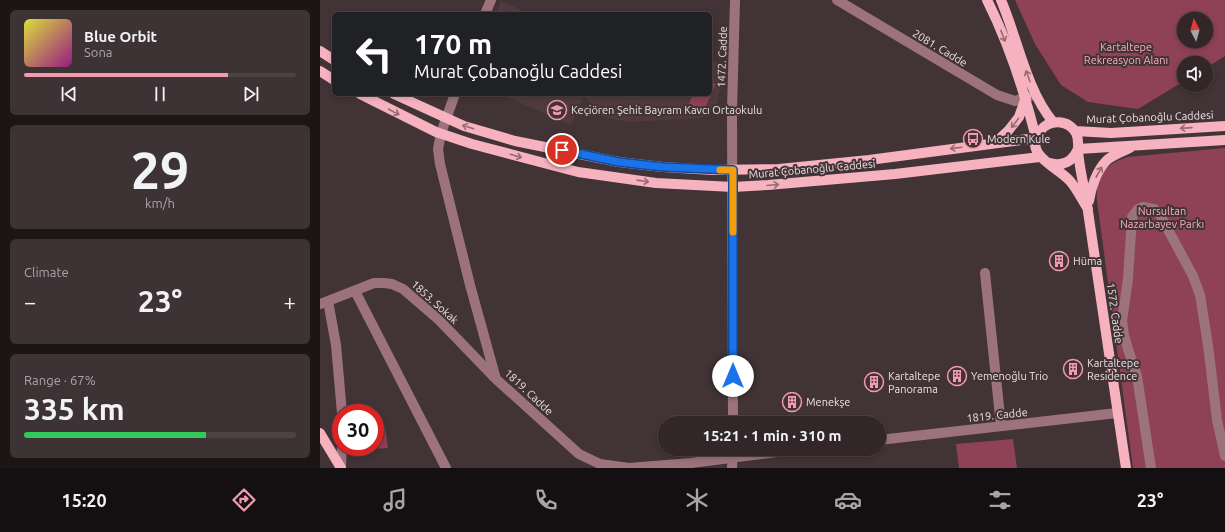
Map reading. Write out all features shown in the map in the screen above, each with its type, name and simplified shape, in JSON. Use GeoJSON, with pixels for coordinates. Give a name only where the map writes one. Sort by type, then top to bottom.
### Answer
{"type":"FeatureCollection","features":[{"type":"Feature","properties":{"kind":"main road"},"geometry":{"type":"LineString","coordinates":[[987,0],[1030,96],[1053,122]]}},
{"type":"Feature","properties":{"kind":"main road"},"geometry":{"type":"LineString","coordinates":[[1001,0],[1009,18],[1030,96],[1036,146],[1043,159],[1061,172],[1070,181],[1088,209]]}},
{"type":"Feature","properties":{"kind":"main road"},"geometry":{"type":"LineString","coordinates":[[320,51],[332,59]]}},
{"type":"Feature","properties":{"kind":"main road"},"geometry":{"type":"LineString","coordinates":[[320,71],[332,79]]}},
{"type":"Feature","properties":{"kind":"main road","name":"Murat Çobanoğlu Caddesi"},"geometry":{"type":"LineString","coordinates":[[364,96],[436,132],[472,144],[578,172],[656,183],[733,187],[768,185],[1043,159]]}},
{"type":"Feature","properties":{"kind":"main road","name":"Murat Çobanoğlu Caddesi"},"geometry":{"type":"LineString","coordinates":[[398,96],[464,126],[515,141],[619,162],[663,167],[733,170],[779,169],[814,166],[1036,138]]}},
{"type":"Feature","properties":{"kind":"main road"},"geometry":{"type":"LineString","coordinates":[[995,143],[1008,131],[1019,117],[1030,96]]}},
{"type":"Feature","properties":{"kind":"main road"},"geometry":{"type":"LineString","coordinates":[[1036,138],[1042,128],[1053,122],[1065,124],[1075,132],[1079,143],[1075,155],[1065,164],[1052,164],[1043,159]]}},
{"type":"Feature","properties":{"kind":"main road","name":"Murat Çobanoğlu Caddesi"},"geometry":{"type":"LineString","coordinates":[[1075,132],[1110,133],[1225,126]]}},
{"type":"Feature","properties":{"kind":"main road"},"geometry":{"type":"LineString","coordinates":[[1078,149],[1225,140]]}},
{"type":"Feature","properties":{"kind":"main road"},"geometry":{"type":"LineString","coordinates":[[1088,209],[1090,193],[1098,172],[1108,160],[1134,146]]}},
{"type":"Feature","properties":{"kind":"main road","name":"1572. Cadde"},"geometry":{"type":"LineString","coordinates":[[1078,149],[1126,468]]}},
{"type":"Feature","properties":{"kind":"main road"},"geometry":{"type":"LineString","coordinates":[[320,433],[341,467]]}},
{"type":"Feature","properties":{"kind":"street"},"geometry":{"type":"LineString","coordinates":[[486,12],[491,0]]}},
{"type":"Feature","properties":{"kind":"street","name":"1472. Cadde"},"geometry":{"type":"LineString","coordinates":[[733,416],[732,110],[735,0]]}},
{"type":"Feature","properties":{"kind":"street","name":"2081. Cadde"},"geometry":{"type":"LineString","coordinates":[[837,0],[997,96],[1015,101],[1030,96]]}},
{"type":"Feature","properties":{"kind":"street","name":"1819. Cadde"},"geometry":{"type":"LineString","coordinates":[[454,96],[441,133],[438,149],[443,181],[496,379],[579,454],[598,466],[629,468],[692,463],[748,456]]}},
{"type":"Feature","properties":{"kind":"street"},"geometry":{"type":"LineString","coordinates":[[1151,468],[1137,376],[1128,350],[1122,321],[1128,279],[1130,224],[1134,212],[1143,207],[1154,209],[1160,213],[1193,276],[1200,294],[1208,345],[1216,420],[1225,456]]}},
{"type":"Feature","properties":{"kind":"street"},"geometry":{"type":"LineString","coordinates":[[985,273],[1001,426]]}},
{"type":"Feature","properties":{"kind":"street","name":"1853. Sokak"},"geometry":{"type":"LineString","coordinates":[[324,302],[374,283],[392,284],[403,289],[439,320],[496,379]]}},
{"type":"Feature","properties":{"kind":"street"},"geometry":{"type":"LineString","coordinates":[[355,291],[446,468]]}},
{"type":"Feature","properties":{"kind":"street"},"geometry":{"type":"LineString","coordinates":[[324,302],[336,345],[341,404]]}},
{"type":"Feature","properties":{"kind":"street","name":"1819. Cadde"},"geometry":{"type":"LineString","coordinates":[[886,439],[1117,413]]}},
{"type":"Feature","properties":{"kind":"street"},"geometry":{"type":"LineString","coordinates":[[341,467],[342,456]]}},
{"type":"Feature","properties":{"kind":"shaded area"},"geometry":{"type":"Polygon","coordinates":[[[501,1],[526,12],[497,12],[501,1]]]}},
{"type":"Feature","properties":{"kind":"shaded area"},"geometry":{"type":"Polygon","coordinates":[[[712,59],[724,68],[718,100],[713,110],[701,118],[631,122],[613,119],[602,116],[584,96],[712,96],[712,59]]]}},
{"type":"Feature","properties":{"kind":"shaded area"},"geometry":{"type":"Polygon","coordinates":[[[505,96],[584,96],[571,125],[505,96]]]}},
{"type":"Feature","properties":{"kind":"green space","name":"Kartaltepe Rekreasyon Alanı"},"geometry":{"type":"Polygon","coordinates":[[[1015,0],[1225,0],[1225,56],[1213,64],[1213,56],[1177,56],[1177,85],[1138,109],[1088,102],[1061,85],[1035,44],[1015,0]]]}},
{"type":"Feature","properties":{"kind":"green space"},"geometry":{"type":"Polygon","coordinates":[[[712,83],[716,84],[712,93],[712,83]]]}},
{"type":"Feature","properties":{"kind":"green space"},"geometry":{"type":"Polygon","coordinates":[[[692,96],[710,96],[704,110],[689,104],[692,96]]]}},
{"type":"Feature","properties":{"kind":"green space","name":"Nursultan Nazarbayev Parkı"},"geometry":{"type":"Polygon","coordinates":[[[1225,148],[1225,468],[1133,468],[1097,201],[1100,178],[1112,164],[1127,157],[1225,148]]]}},
{"type":"Feature","properties":{"kind":"green space"},"geometry":{"type":"Polygon","coordinates":[[[385,426],[388,448],[384,448],[385,426]]]}},
{"type":"Feature","properties":{"kind":"green space"},"geometry":{"type":"Polygon","coordinates":[[[1013,439],[1017,468],[959,468],[956,444],[1013,439]]]}},
{"type":"Feature","properties":{"kind":"slow traffic"},"geometry":{"type":"LineString","coordinates":[[720,170],[733,170],[733,232]]}},
{"type":"Feature","properties":{"kind":"place","name":"Keçiören Şehit Bayram Kavcı Ortaokulu"},"geometry":{"type":"Point","coordinates":[557,110]}},
{"type":"Feature","properties":{"kind":"place","name":"Modern Kule"},"geometry":{"type":"Point","coordinates":[973,139]}},
{"type":"Feature","properties":{"kind":"place","name":"Hüma"},"geometry":{"type":"Point","coordinates":[1059,261]}},
{"type":"Feature","properties":{"kind":"place","name":"Kartaltepe Residence"},"geometry":{"type":"Point","coordinates":[1073,369]}},
{"type":"Feature","properties":{"kind":"place","name":"Yemenoğlu Trio"},"geometry":{"type":"Point","coordinates":[957,376]}},
{"type":"Feature","properties":{"kind":"place","name":"Kartaltepe Panorama"},"geometry":{"type":"Point","coordinates":[874,382]}},
{"type":"Feature","properties":{"kind":"place","name":"Menekşe"},"geometry":{"type":"Point","coordinates":[792,402]}},
{"type":"Feature","properties":{"kind":"route"},"geometry":{"type":"LineString","coordinates":[[562,150],[619,162],[663,167],[733,170],[733,376]]}}]}
